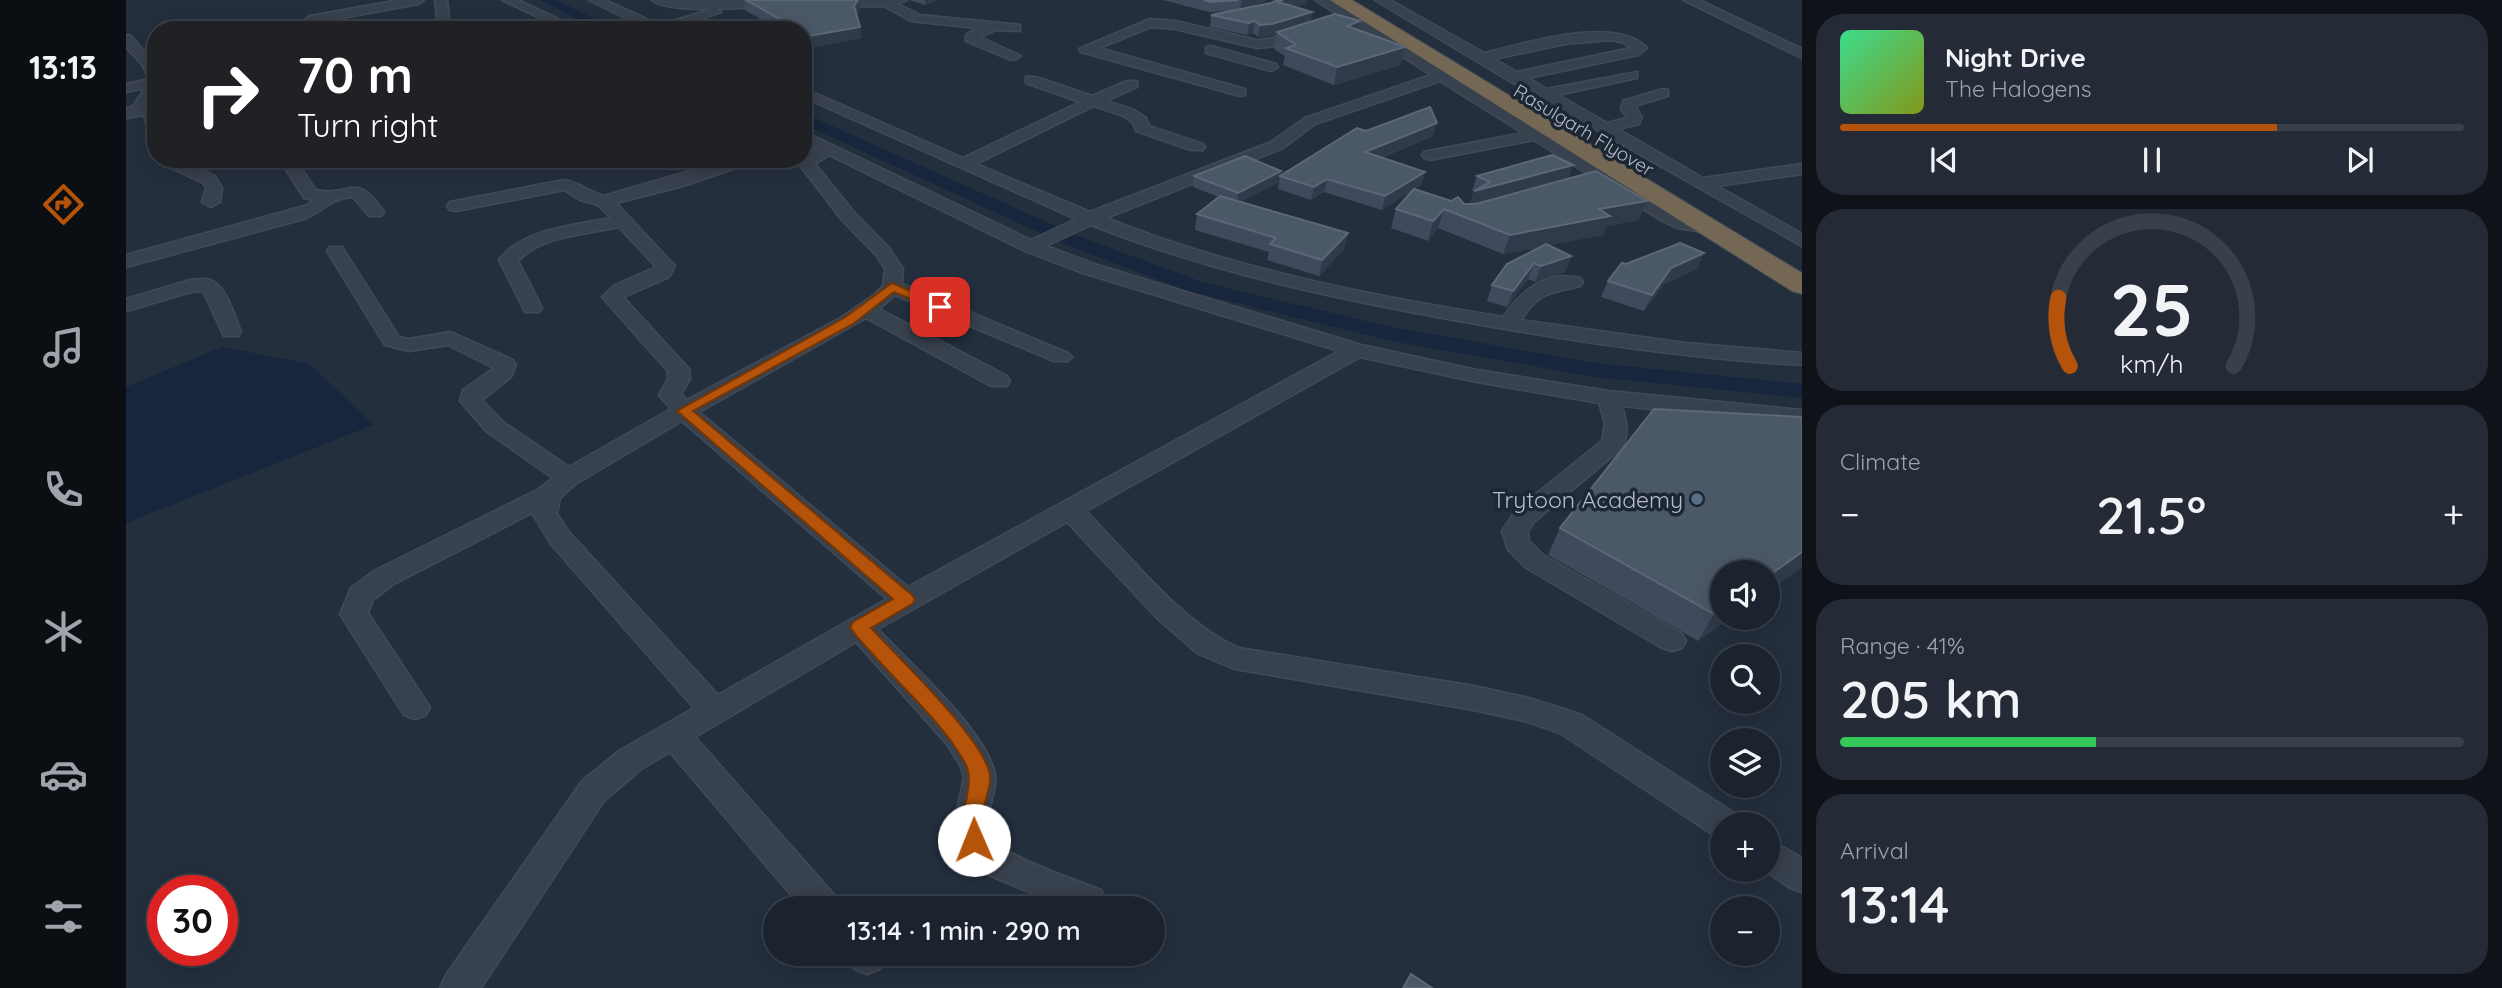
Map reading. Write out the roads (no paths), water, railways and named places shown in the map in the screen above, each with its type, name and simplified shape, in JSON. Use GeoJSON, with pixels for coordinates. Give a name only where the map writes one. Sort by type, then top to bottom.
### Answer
{"type":"FeatureCollection","features":[{"type":"Feature","properties":{"kind":"highway","name":"Rasulgarh Flyover"},"geometry":{"type":"LineString","coordinates":[[1339,0],[1521,91],[1714,230],[1802,285]]}},
{"type":"Feature","properties":{"kind":"highway","name":"Rasulgarh Flyover"},"geometry":{"type":"LineString","coordinates":[[1366,0],[1802,260]]}},
{"type":"Feature","properties":{"kind":"street"},"geometry":{"type":"LineString","coordinates":[[310,20],[418,0]]}},
{"type":"Feature","properties":{"kind":"street"},"geometry":{"type":"LineString","coordinates":[[441,0],[443,21]]}},
{"type":"Feature","properties":{"kind":"street"},"geometry":{"type":"LineString","coordinates":[[508,0],[555,21]]}},
{"type":"Feature","properties":{"kind":"street"},"geometry":{"type":"LineString","coordinates":[[595,0],[642,21]]}},
{"type":"Feature","properties":{"kind":"street"},"geometry":{"type":"LineString","coordinates":[[658,0],[690,5],[783,2]]}},
{"type":"Feature","properties":{"kind":"street"},"geometry":{"type":"LineString","coordinates":[[818,3],[901,0]]}},
{"type":"Feature","properties":{"kind":"street"},"geometry":{"type":"LineString","coordinates":[[1321,0],[1336,22],[1440,76],[1668,218],[1714,230]]}},
{"type":"Feature","properties":{"kind":"street"},"geometry":{"type":"LineString","coordinates":[[1381,0],[1481,58],[1521,91],[1604,128],[1802,241]]}},
{"type":"Feature","properties":{"kind":"street"},"geometry":{"type":"LineString","coordinates":[[1689,0],[1802,54]]}},
{"type":"Feature","properties":{"kind":"street"},"geometry":{"type":"LineString","coordinates":[[686,21],[749,2]]}},
{"type":"Feature","properties":{"kind":"street"},"geometry":{"type":"LineString","coordinates":[[887,2],[911,17],[920,19],[1016,28]]}},
{"type":"Feature","properties":{"kind":"street"},"geometry":{"type":"LineString","coordinates":[[1184,27],[1209,19]]}},
{"type":"Feature","properties":{"kind":"street"},"geometry":{"type":"LineString","coordinates":[[1240,92],[1086,49],[1150,23],[1184,27],[1256,44],[1271,43],[1336,22]]}},
{"type":"Feature","properties":{"kind":"street"},"geometry":{"type":"LineString","coordinates":[[998,25],[971,38],[1014,56]]}},
{"type":"Feature","properties":{"kind":"street"},"geometry":{"type":"LineString","coordinates":[[1137,28],[1271,67]]}},
{"type":"Feature","properties":{"kind":"street"},"geometry":{"type":"LineString","coordinates":[[1481,58],[1594,35],[1625,39],[1636,43],[1640,48],[1521,91]]}},
{"type":"Feature","properties":{"kind":"street"},"geometry":{"type":"LineString","coordinates":[[126,39],[132,52],[147,71]]}},
{"type":"Feature","properties":{"kind":"street"},"geometry":{"type":"LineString","coordinates":[[1521,91],[1632,75]]}},
{"type":"Feature","properties":{"kind":"street"},"geometry":{"type":"LineString","coordinates":[[1040,242],[1086,220],[1267,149],[1297,133],[1310,121],[1440,76]]}},
{"type":"Feature","properties":{"kind":"street"},"geometry":{"type":"LineString","coordinates":[[1031,80],[1129,113],[1140,121],[1141,128],[1197,147]]}},
{"type":"Feature","properties":{"kind":"street"},"geometry":{"type":"LineString","coordinates":[[126,88],[147,84]]}},
{"type":"Feature","properties":{"kind":"street"},"geometry":{"type":"LineString","coordinates":[[964,164],[1132,84]]}},
{"type":"Feature","properties":{"kind":"street"},"geometry":{"type":"LineString","coordinates":[[132,111],[147,93]]}},
{"type":"Feature","properties":{"kind":"street"},"geometry":{"type":"LineString","coordinates":[[1604,128],[1634,121],[1635,117],[1628,109],[1628,104],[1663,93]]}},
{"type":"Feature","properties":{"kind":"street"},"geometry":{"type":"LineString","coordinates":[[812,96],[1086,220],[1245,268],[1344,293],[1509,323],[1642,344],[1802,359]]}},
{"type":"Feature","properties":{"kind":"street"},"geometry":{"type":"LineString","coordinates":[[1430,155],[1536,135]]}},
{"type":"Feature","properties":{"kind":"street"},"geometry":{"type":"LineString","coordinates":[[812,140],[1040,242],[1090,269],[1357,350],[1477,376],[1608,398],[1802,417]]}},
{"type":"Feature","properties":{"kind":"street"},"geometry":{"type":"LineString","coordinates":[[188,168],[209,180],[214,188],[211,202]]}},
{"type":"Feature","properties":{"kind":"street"},"geometry":{"type":"LineString","coordinates":[[293,168],[310,194],[326,197],[359,192],[365,194],[375,212]]}},
{"type":"Feature","properties":{"kind":"street"},"geometry":{"type":"LineString","coordinates":[[604,201],[720,168]]}},
{"type":"Feature","properties":{"kind":"street"},"geometry":{"type":"LineString","coordinates":[[415,707],[354,614],[361,596],[383,578],[558,486],[684,411],[865,310],[892,287],[894,269],[883,252],[847,215],[809,168]]}},
{"type":"Feature","properties":{"kind":"street"},"geometry":{"type":"LineString","coordinates":[[1700,183],[1802,169]]}},
{"type":"Feature","properties":{"kind":"street"},"geometry":{"type":"LineString","coordinates":[[1578,185],[1603,178]]}},
{"type":"Feature","properties":{"kind":"street"},"geometry":{"type":"LineString","coordinates":[[456,206],[564,185],[604,201],[666,266],[662,273],[614,293],[612,297],[678,369],[679,379],[670,394],[684,411],[906,600]]}},
{"type":"Feature","properties":{"kind":"street"},"geometry":{"type":"LineString","coordinates":[[126,261],[298,215],[314,209],[326,197]]}},
{"type":"Feature","properties":{"kind":"street"},"geometry":{"type":"LineString","coordinates":[[532,307],[508,260],[512,253],[544,240],[624,221]]}},
{"type":"Feature","properties":{"kind":"street"},"geometry":{"type":"LineString","coordinates":[[1683,244],[1714,230]]}},
{"type":"Feature","properties":{"kind":"street"},"geometry":{"type":"LineString","coordinates":[[337,251],[392,341],[409,345],[451,338],[505,365],[503,372],[471,395],[471,401],[558,486]]}},
{"type":"Feature","properties":{"kind":"street"},"geometry":{"type":"LineString","coordinates":[[126,268],[146,298]]}},
{"type":"Feature","properties":{"kind":"street"},"geometry":{"type":"LineString","coordinates":[[1509,323],[1533,290],[1550,284],[1573,282]]}},
{"type":"Feature","properties":{"kind":"street"},"geometry":{"type":"LineString","coordinates":[[126,305],[190,286],[207,285],[212,289],[231,332]]}},
{"type":"Feature","properties":{"kind":"street"},"geometry":{"type":"LineString","coordinates":[[892,287],[1061,357]]}},
{"type":"Feature","properties":{"kind":"street"},"geometry":{"type":"LineString","coordinates":[[865,310],[999,381]]}},
{"type":"Feature","properties":{"kind":"street"},"geometry":{"type":"LineString","coordinates":[[459,988],[593,791],[631,760],[906,600],[1357,350]]}},
{"type":"Feature","properties":{"kind":"street"},"geometry":{"type":"LineString","coordinates":[[1608,398],[1616,423],[1613,444],[1525,516],[1514,531],[1517,544],[1534,561],[1672,641]]}},
{"type":"Feature","properties":{"kind":"street"},"geometry":{"type":"LineString","coordinates":[[558,486],[544,514],[561,538],[715,712]]}},
{"type":"Feature","properties":{"kind":"street"},"geometry":{"type":"LineString","coordinates":[[1070,510],[1168,612],[1207,646],[1235,658],[1474,698],[1529,710],[1571,724],[1710,815]]}},
{"type":"Feature","properties":{"kind":"street"},"geometry":{"type":"LineString","coordinates":[[859,627],[957,734],[975,761],[980,777],[972,815],[974,840],[991,860],[1077,896]]}},
{"type":"Feature","properties":{"kind":"street"},"geometry":{"type":"LineString","coordinates":[[674,735],[814,896]]}},
{"type":"Feature","properties":{"kind":"street"},"geometry":{"type":"LineString","coordinates":[[1780,862],[1802,877]]}},
{"type":"Feature","properties":{"kind":"water"},"geometry":{"type":"Polygon","coordinates":[[[222,347],[310,364],[373,425],[126,523],[126,387],[222,347]]]}},
{"type":"Feature","properties":{"kind":"waterway"},"geometry":{"type":"LineString","coordinates":[[546,0],[591,21]]}},
{"type":"Feature","properties":{"kind":"waterway"},"geometry":{"type":"LineString","coordinates":[[812,122],[1071,240],[1195,287],[1391,334],[1595,370],[1802,391]]}},
{"type":"Feature","properties":{"kind":"place","name":"Trytoon Academy"},"geometry":{"type":"Point","coordinates":[1697,499]}}]}
